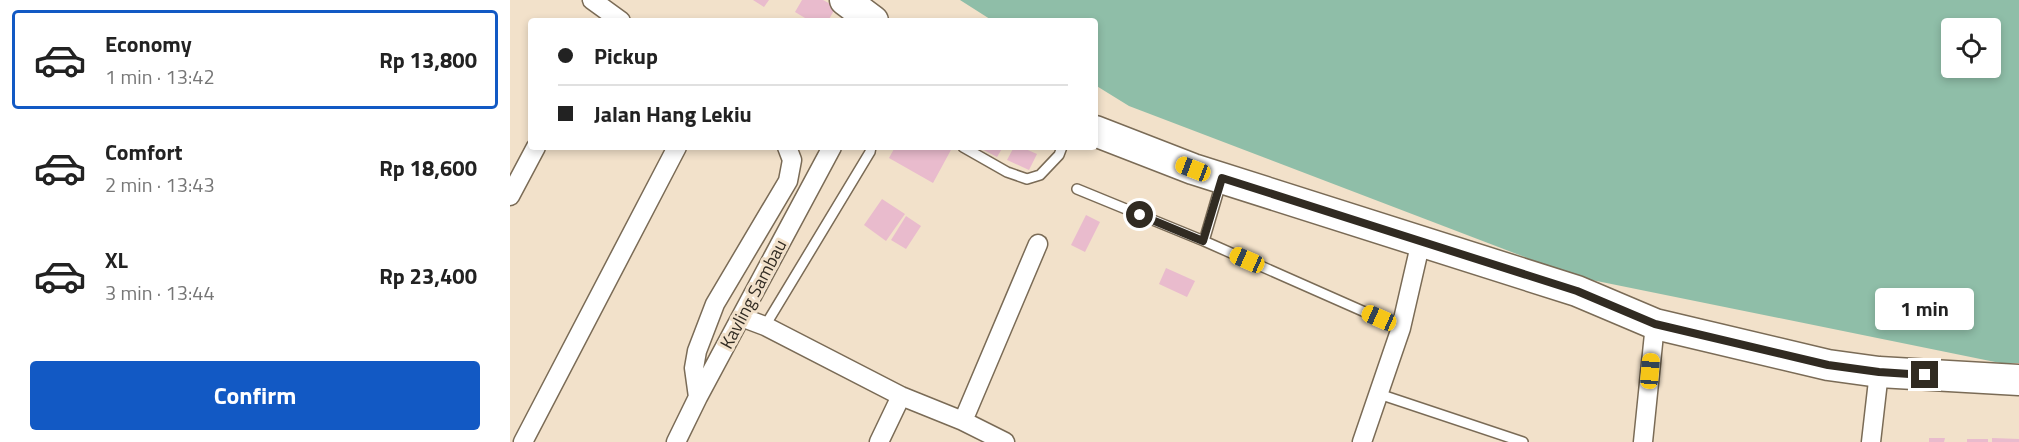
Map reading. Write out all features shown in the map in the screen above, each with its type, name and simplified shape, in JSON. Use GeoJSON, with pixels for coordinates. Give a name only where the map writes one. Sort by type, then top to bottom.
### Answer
{"type":"FeatureCollection","features":[{"type":"Feature","properties":{"kind":"highway"},"geometry":{"type":"LineString","coordinates":[[845,0],[869,18]]}},
{"type":"Feature","properties":{"kind":"highway"},"geometry":{"type":"LineString","coordinates":[[1098,132],[1222,178],[1577,291],[1655,324],[1828,365],[1879,372],[2019,380]]}},
{"type":"Feature","properties":{"kind":"street"},"geometry":{"type":"LineString","coordinates":[[592,0],[617,18]]}},
{"type":"Feature","properties":{"kind":"street"},"geometry":{"type":"LineString","coordinates":[[510,196],[534,150]]}},
{"type":"Feature","properties":{"kind":"street"},"geometry":{"type":"LineString","coordinates":[[523,442],[675,150]]}},
{"type":"Feature","properties":{"kind":"street"},"geometry":{"type":"LineString","coordinates":[[698,397],[693,368],[697,351],[715,304],[788,181],[792,160],[788,150]]}},
{"type":"Feature","properties":{"kind":"street","name":"Kavling Sambau"},"geometry":{"type":"LineString","coordinates":[[676,442],[830,150]]}},
{"type":"Feature","properties":{"kind":"street"},"geometry":{"type":"LineString","coordinates":[[1362,442],[1401,327],[1421,241]]}},
{"type":"Feature","properties":{"kind":"street"},"geometry":{"type":"LineString","coordinates":[[963,421],[1038,244]]}},
{"type":"Feature","properties":{"kind":"street"},"geometry":{"type":"LineString","coordinates":[[741,316],[901,396],[963,421],[1005,442]]}},
{"type":"Feature","properties":{"kind":"street"},"geometry":{"type":"LineString","coordinates":[[1643,442],[1655,324]]}},
{"type":"Feature","properties":{"kind":"street"},"geometry":{"type":"LineString","coordinates":[[1871,442],[1879,372]]}},
{"type":"Feature","properties":{"kind":"street"},"geometry":{"type":"LineString","coordinates":[[879,442],[901,396]]}},
{"type":"Feature","properties":{"kind":"lane"},"geometry":{"type":"LineString","coordinates":[[765,326],[870,150]]}},
{"type":"Feature","properties":{"kind":"lane"},"geometry":{"type":"LineString","coordinates":[[968,150],[1007,172],[1027,179],[1040,175],[1061,150]]}},
{"type":"Feature","properties":{"kind":"lane"},"geometry":{"type":"LineString","coordinates":[[1203,241],[1222,178]]}},
{"type":"Feature","properties":{"kind":"lane"},"geometry":{"type":"LineString","coordinates":[[1077,189],[1401,327]]}},
{"type":"Feature","properties":{"kind":"lane"},"geometry":{"type":"LineString","coordinates":[[1378,393],[1522,442]]}},
{"type":"Feature","properties":{"kind":"green space"},"geometry":{"type":"Polygon","coordinates":[[[960,0],[2019,0],[2019,363],[2000,363],[1577,277],[1129,106],[1098,87],[1098,18],[988,18],[960,0]]]}},
{"type":"Feature","properties":{"kind":"building"},"geometry":{"type":"Polygon","coordinates":[[[753,0],[769,0],[764,7],[753,0]]]}},
{"type":"Feature","properties":{"kind":"building"},"geometry":{"type":"Polygon","coordinates":[[[802,0],[823,0],[836,7],[830,18],[805,18],[795,12],[802,0]]]}},
{"type":"Feature","properties":{"kind":"building"},"geometry":{"type":"Polygon","coordinates":[[[893,150],[951,150],[933,183],[889,158],[893,150]]]}},
{"type":"Feature","properties":{"kind":"building"},"geometry":{"type":"Polygon","coordinates":[[[984,150],[1001,150],[997,157],[984,150]]]}},
{"type":"Feature","properties":{"kind":"building"},"geometry":{"type":"Polygon","coordinates":[[[1012,150],[1028,150],[1037,154],[1029,170],[1007,160],[1012,150]]]}},
{"type":"Feature","properties":{"kind":"building"},"geometry":{"type":"Polygon","coordinates":[[[882,199],[905,214],[886,241],[864,225],[882,199]]]}},
{"type":"Feature","properties":{"kind":"building"},"geometry":{"type":"Polygon","coordinates":[[[1086,215],[1100,222],[1085,252],[1071,245],[1086,215]]]}},
{"type":"Feature","properties":{"kind":"building"},"geometry":{"type":"Polygon","coordinates":[[[906,216],[921,226],[906,249],[891,240],[906,216]]]}},
{"type":"Feature","properties":{"kind":"building"},"geometry":{"type":"Polygon","coordinates":[[[1166,268],[1195,281],[1187,297],[1159,284],[1166,268]]]}},
{"type":"Feature","properties":{"kind":"building"},"geometry":{"type":"Polygon","coordinates":[[[1929,438],[1945,438],[1944,442],[1929,442],[1929,438]]]}},
{"type":"Feature","properties":{"kind":"building"},"geometry":{"type":"Polygon","coordinates":[[[1992,438],[2019,439],[2019,442],[1992,442],[1992,438]]]}},
{"type":"Feature","properties":{"kind":"building"},"geometry":{"type":"Polygon","coordinates":[[[1967,439],[1988,439],[1988,442],[1967,442],[1967,439]]]}},
{"type":"Feature","properties":{"kind":"route"},"geometry":{"type":"LineString","coordinates":[[1140,215],[1203,241],[1222,178],[1577,291],[1655,324],[1828,365],[1925,375]]}}]}
